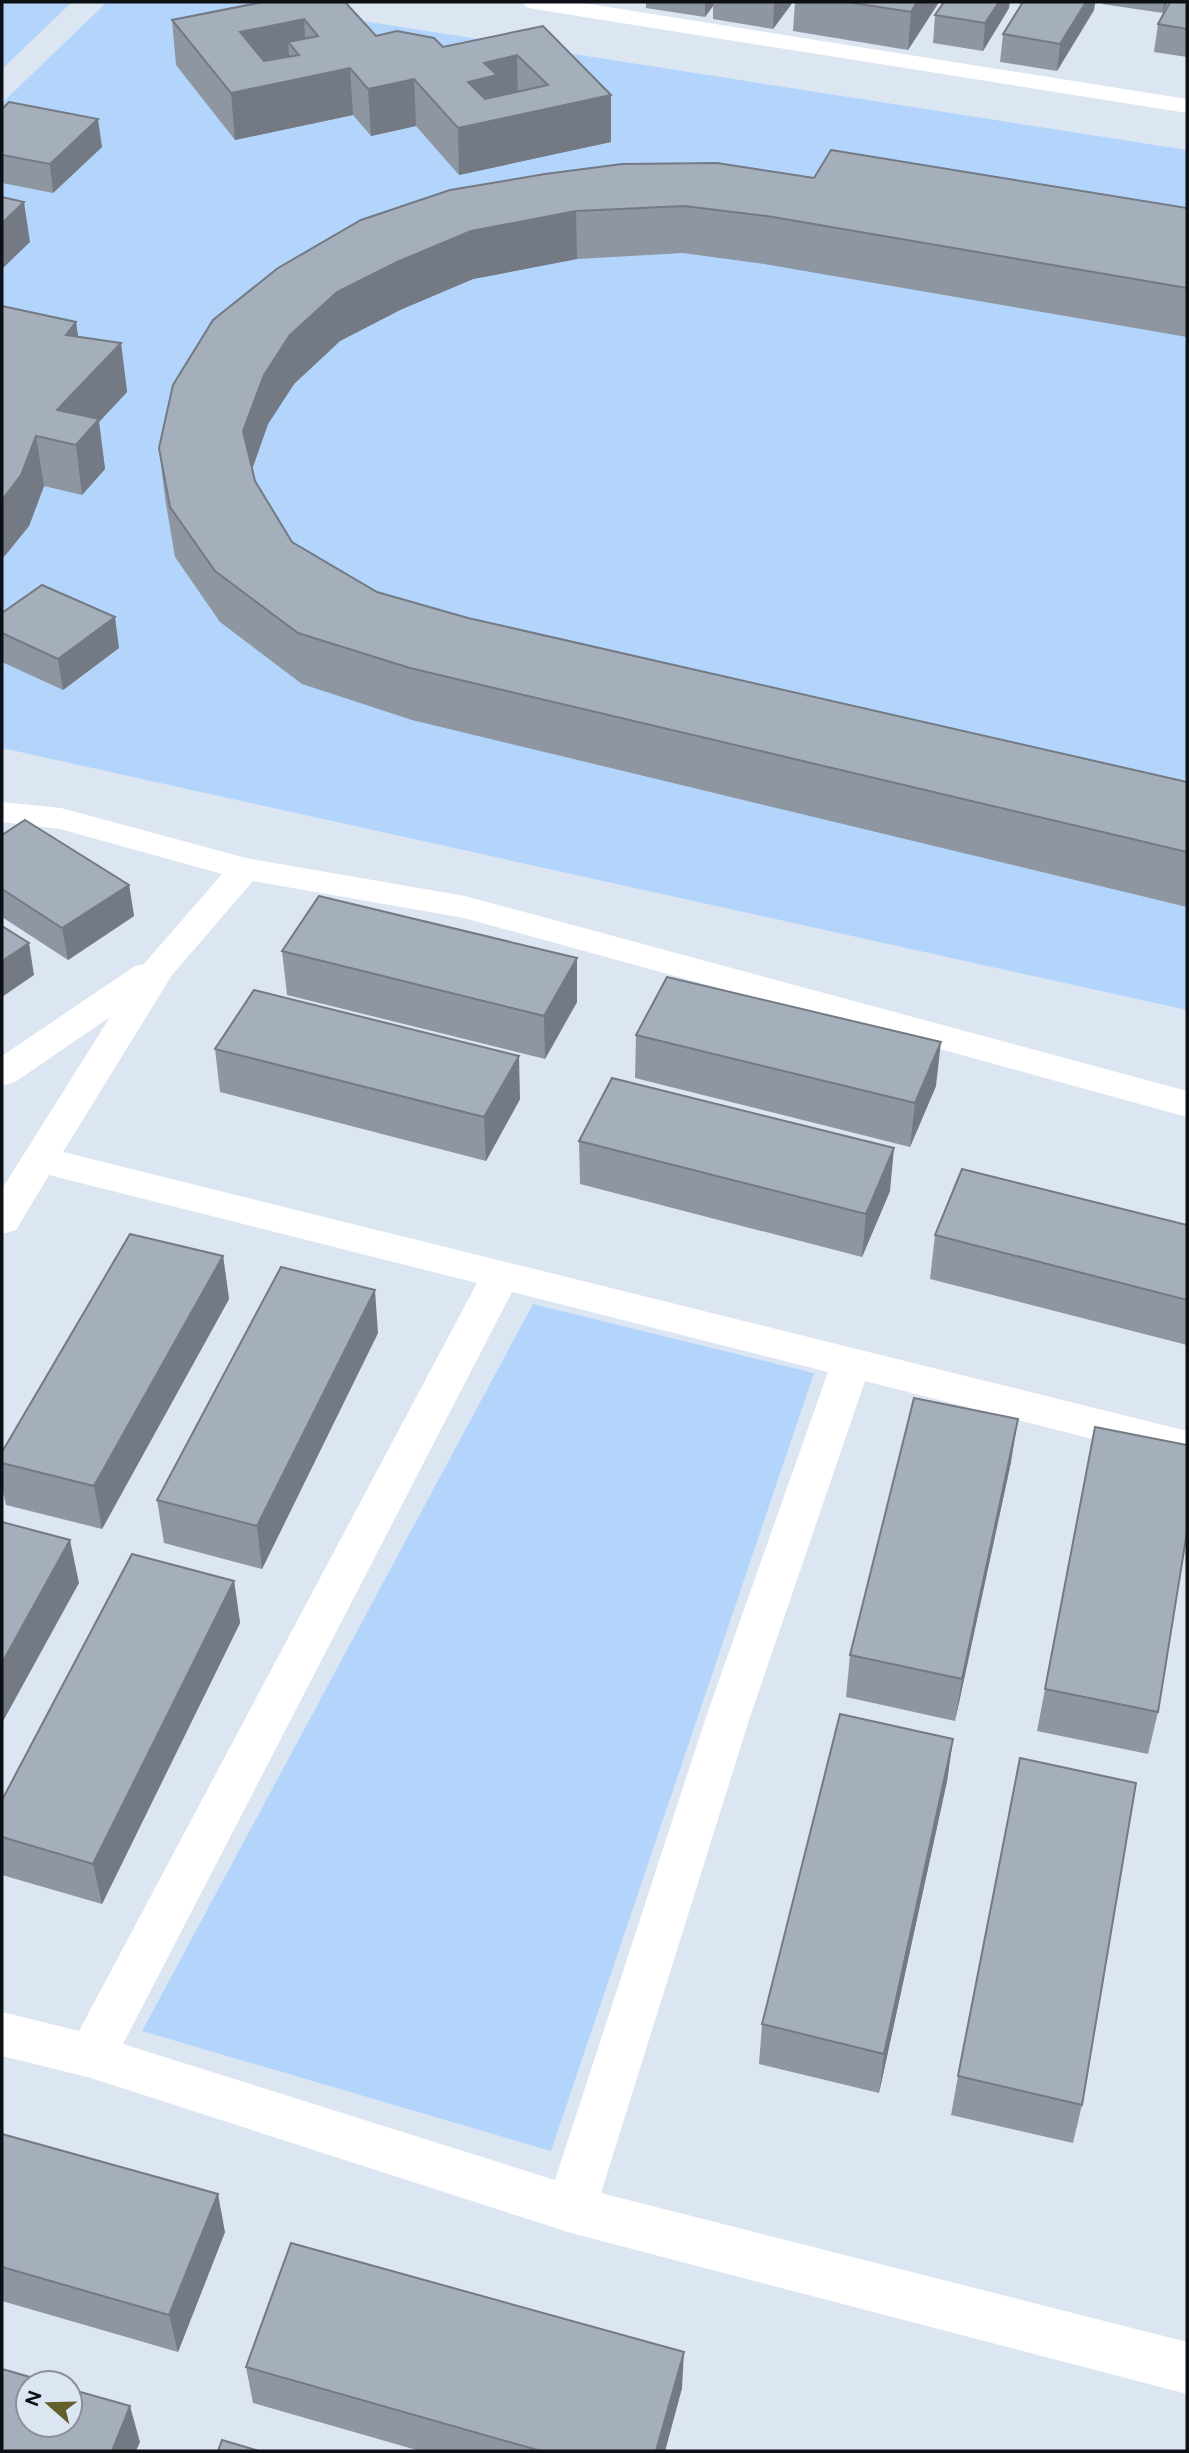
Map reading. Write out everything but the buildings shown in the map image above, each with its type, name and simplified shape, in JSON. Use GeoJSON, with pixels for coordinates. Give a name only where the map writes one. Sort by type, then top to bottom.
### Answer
{"type":"FeatureCollection","features":[{"type":"Feature","properties":{"kind":"street"},"geometry":{"type":"LineString","coordinates":[[534,2],[1187,106]]}},
{"type":"Feature","properties":{"kind":"street"},"geometry":{"type":"LineString","coordinates":[[2,812],[61,819],[245,869],[465,907],[1187,1104]]}},
{"type":"Feature","properties":{"kind":"street"},"geometry":{"type":"LineString","coordinates":[[2,1220],[159,967],[245,869]]}},
{"type":"Feature","properties":{"kind":"street"},"geometry":{"type":"LineString","coordinates":[[2,1073],[159,967]]}},
{"type":"Feature","properties":{"kind":"street"},"geometry":{"type":"LineString","coordinates":[[39,1159],[1187,1447]]}},
{"type":"Feature","properties":{"kind":"street"},"geometry":{"type":"LineString","coordinates":[[90,2056],[501,1275]]}},
{"type":"Feature","properties":{"kind":"street"},"geometry":{"type":"LineString","coordinates":[[571,2209],[727,1720],[852,1362]]}},
{"type":"Feature","properties":{"kind":"street"},"geometry":{"type":"LineString","coordinates":[[2,2034],[90,2056],[571,2209],[1187,2368]]}},
{"type":"Feature","properties":{"kind":"shaded area"},"geometry":{"type":"Polygon","coordinates":[[[2,2],[72,2],[2,69],[2,2]]]}},
{"type":"Feature","properties":{"kind":"shaded area"},"geometry":{"type":"Polygon","coordinates":[[[107,2],[241,2],[1187,150],[1187,1010],[2,748],[2,103],[107,2]]]}},
{"type":"Feature","properties":{"kind":"shaded area"},"geometry":{"type":"Polygon","coordinates":[[[533,1304],[814,1373],[551,2151],[142,2031],[533,1304]]]}}]}
